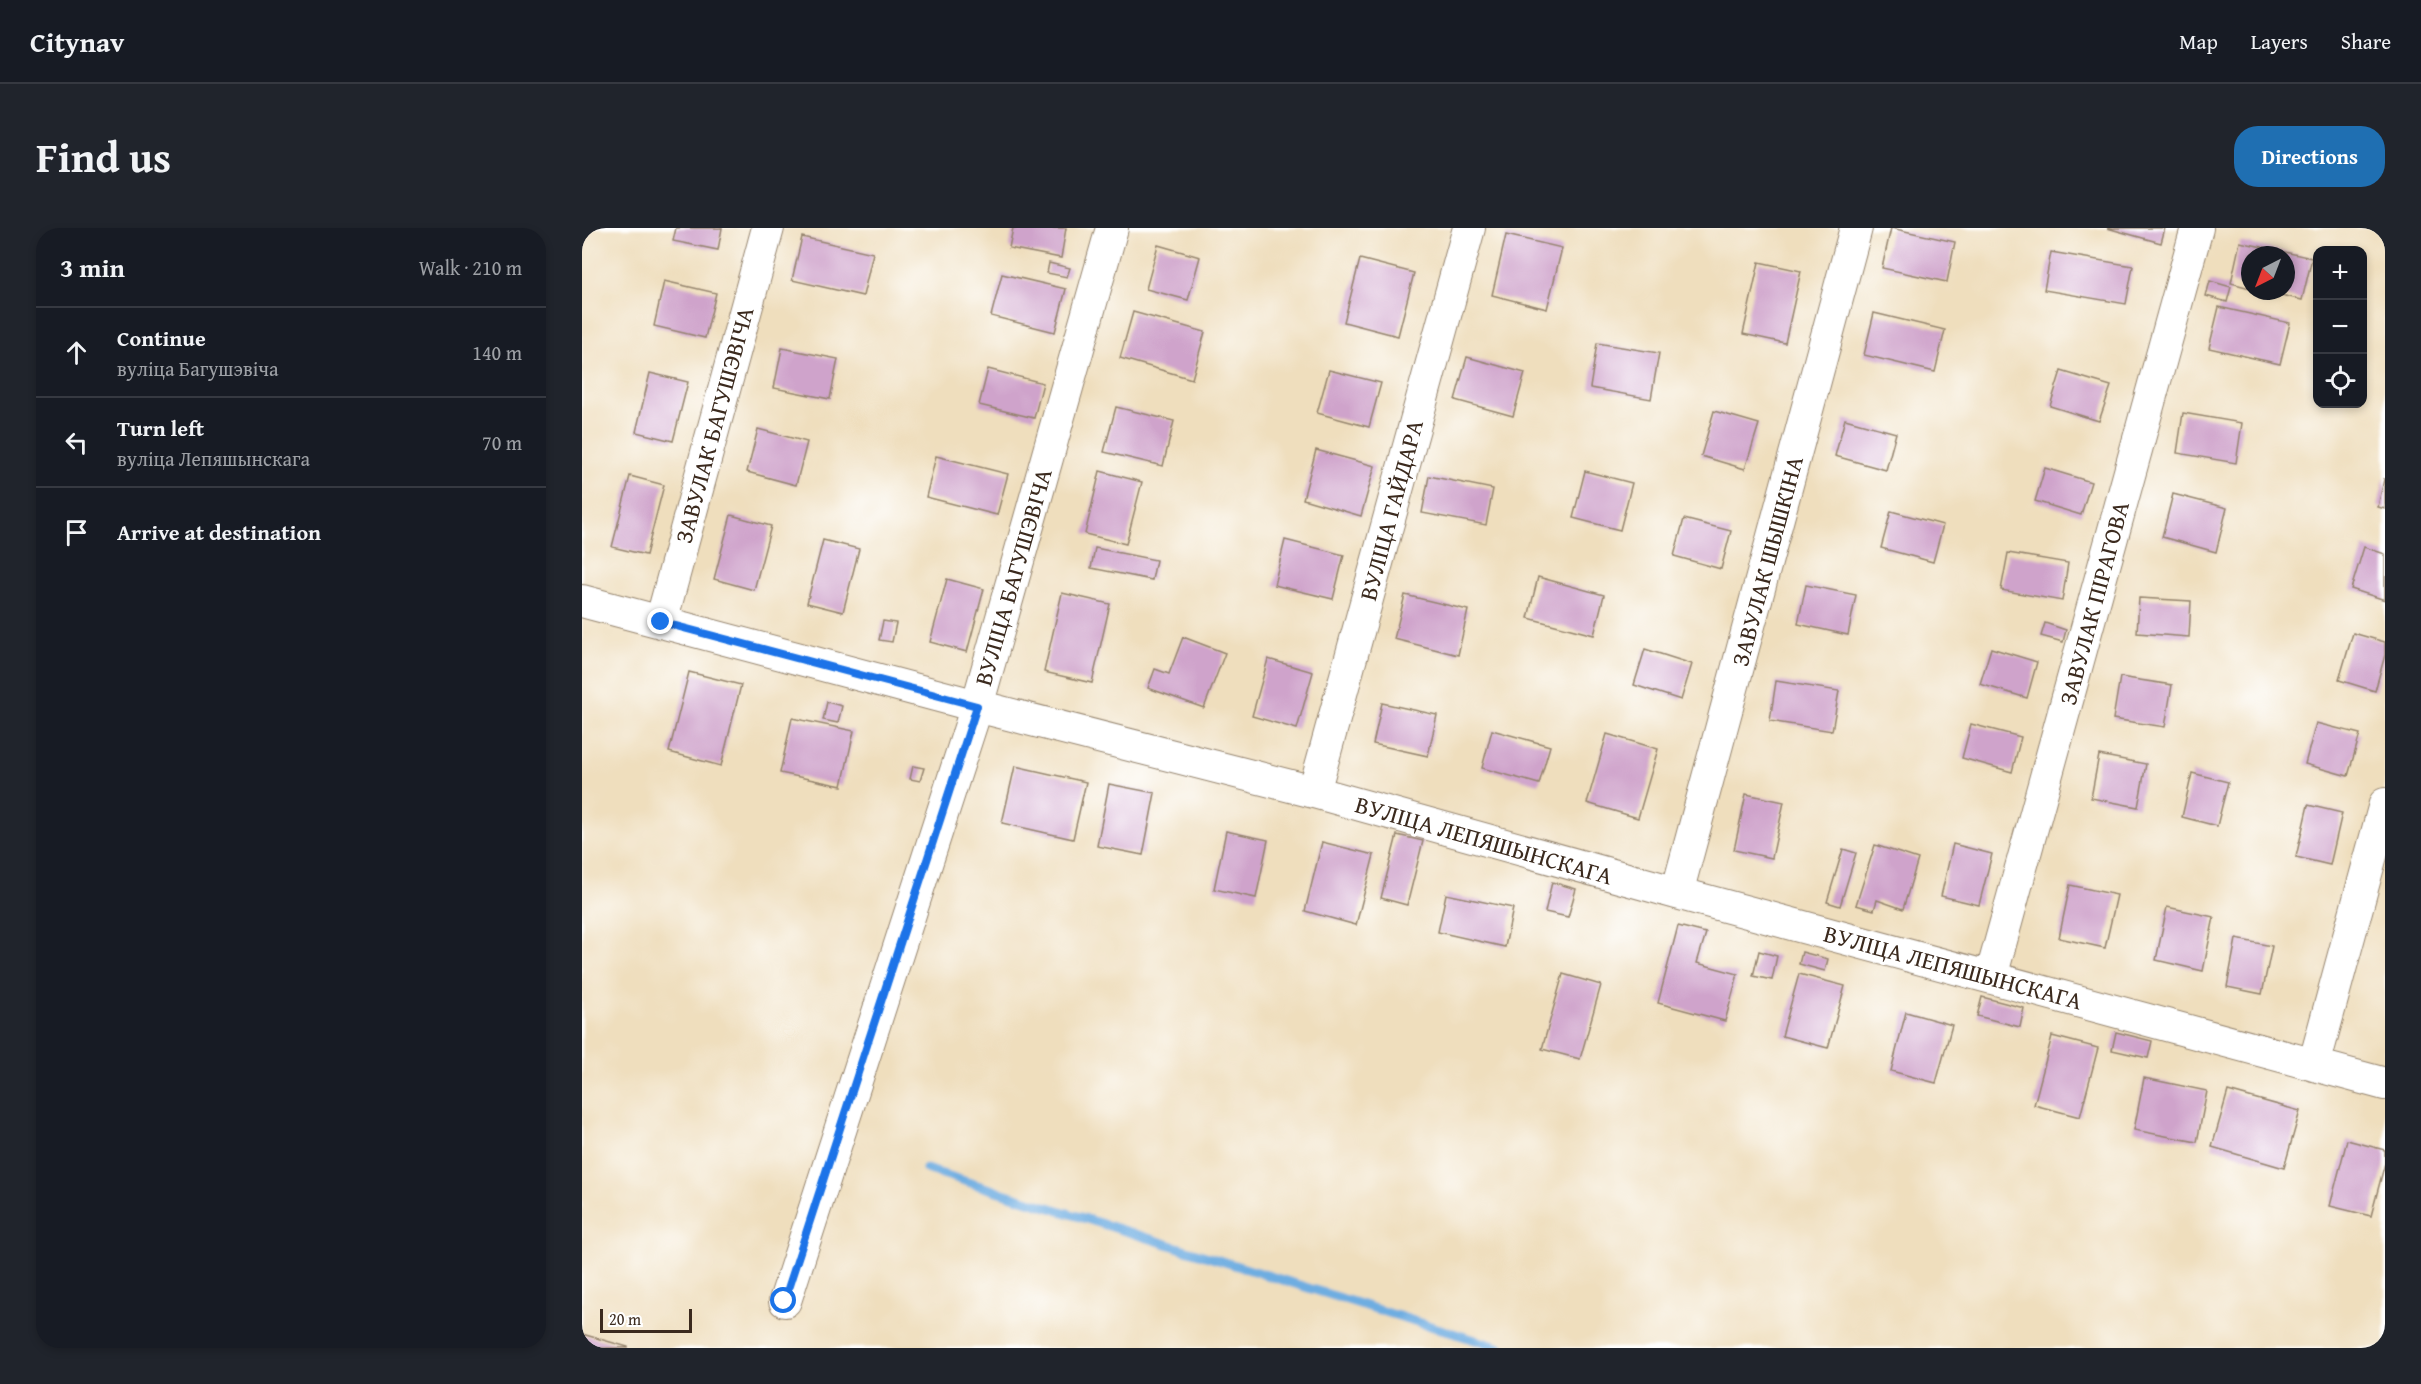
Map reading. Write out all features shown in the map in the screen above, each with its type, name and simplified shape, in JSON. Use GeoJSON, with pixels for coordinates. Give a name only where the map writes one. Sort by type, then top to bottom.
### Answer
{"type":"FeatureCollection","features":[{"type":"Feature","properties":{"kind":"street","name":"ЗАВУЛАК БАГУШЭВІЧА"},"geometry":{"type":"LineString","coordinates":[[661,622],[768,228]]}},
{"type":"Feature","properties":{"kind":"street","name":"ВУЛІЦА БАГУШЭВІЧА"},"geometry":{"type":"LineString","coordinates":[[784,1301],[977,706],[1112,228]]}},
{"type":"Feature","properties":{"kind":"street","name":"ВУЛІЦА ГАЙДАРА"},"geometry":{"type":"LineString","coordinates":[[1314,792],[1469,228]]}},
{"type":"Feature","properties":{"kind":"street","name":"ЗАВУЛАК ШЫШКІНА"},"geometry":{"type":"LineString","coordinates":[[1677,893],[1856,228]]}},
{"type":"Feature","properties":{"kind":"street","name":"ЗАВУЛАК ПІРАГОВА"},"geometry":{"type":"LineString","coordinates":[[1991,977],[2197,228]]}},
{"type":"Feature","properties":{"kind":"street","name":"ВУЛІЦА ЛЕПЯШЫНСКАГА"},"geometry":{"type":"LineString","coordinates":[[582,601],[977,706],[1314,792],[1677,893],[2385,1084]]}},
{"type":"Feature","properties":{"kind":"street"},"geometry":{"type":"LineString","coordinates":[[2314,1065],[2385,804]]}},
{"type":"Feature","properties":{"kind":"building"},"geometry":{"type":"Polygon","coordinates":[[[676,228],[722,228],[718,250],[673,241],[676,228]]]}},
{"type":"Feature","properties":{"kind":"building"},"geometry":{"type":"Polygon","coordinates":[[[1013,228],[1066,228],[1061,258],[1009,248],[1013,228]]]}},
{"type":"Feature","properties":{"kind":"building"},"geometry":{"type":"Polygon","coordinates":[[[1891,228],[1955,242],[1947,282],[1882,268],[1891,228]]]}},
{"type":"Feature","properties":{"kind":"building"},"geometry":{"type":"Polygon","coordinates":[[[2107,228],[2165,228],[2161,243],[2107,228]]]}},
{"type":"Feature","properties":{"kind":"building"},"geometry":{"type":"Polygon","coordinates":[[[1506,235],[1562,248],[1547,309],[1492,295],[1506,235]]]}},
{"type":"Feature","properties":{"kind":"building"},"geometry":{"type":"Polygon","coordinates":[[[802,237],[873,253],[863,296],[792,280],[802,237]]]}},
{"type":"Feature","properties":{"kind":"building"},"geometry":{"type":"Polygon","coordinates":[[[2240,242],[2258,246],[2241,246],[2241,286],[2231,283],[2240,242]]]}},
{"type":"Feature","properties":{"kind":"building"},"geometry":{"type":"Polygon","coordinates":[[[1158,245],[1200,257],[1188,300],[1146,289],[1158,245]]]}},
{"type":"Feature","properties":{"kind":"building"},"geometry":{"type":"Polygon","coordinates":[[[2051,252],[2133,266],[2126,304],[2044,290],[2051,252]]]}},
{"type":"Feature","properties":{"kind":"building"},"geometry":{"type":"Polygon","coordinates":[[[2295,254],[2312,258],[2302,300],[2295,298],[2295,254]]]}},
{"type":"Feature","properties":{"kind":"building"},"geometry":{"type":"Polygon","coordinates":[[[1360,259],[1414,273],[1398,336],[1344,322],[1360,259]]]}},
{"type":"Feature","properties":{"kind":"building"},"geometry":{"type":"Polygon","coordinates":[[[1759,262],[1801,271],[1785,343],[1743,334],[1759,262]]]}},
{"type":"Feature","properties":{"kind":"building"},"geometry":{"type":"Polygon","coordinates":[[[1049,263],[1070,268],[1067,277],[1047,273],[1049,263]]]}},
{"type":"Feature","properties":{"kind":"building"},"geometry":{"type":"Polygon","coordinates":[[[1002,274],[1066,289],[1055,332],[991,316],[1002,274]]]}},
{"type":"Feature","properties":{"kind":"building"},"geometry":{"type":"Polygon","coordinates":[[[664,281],[716,293],[705,338],[654,326],[664,281]]]}},
{"type":"Feature","properties":{"kind":"building"},"geometry":{"type":"Polygon","coordinates":[[[2210,281],[2231,287],[2227,302],[2206,296],[2210,281]]]}},
{"type":"Feature","properties":{"kind":"building"},"geometry":{"type":"Polygon","coordinates":[[[2219,307],[2290,323],[2280,364],[2209,348],[2219,307]]]}},
{"type":"Feature","properties":{"kind":"building"},"geometry":{"type":"Polygon","coordinates":[[[1133,312],[1205,332],[1192,379],[1120,358],[1133,312]]]}},
{"type":"Feature","properties":{"kind":"building"},"geometry":{"type":"Polygon","coordinates":[[[1874,313],[1945,330],[1935,372],[1864,355],[1874,313]]]}},
{"type":"Feature","properties":{"kind":"building"},"geometry":{"type":"Polygon","coordinates":[[[1597,343],[1659,353],[1651,399],[1590,388],[1597,343]]]}},
{"type":"Feature","properties":{"kind":"building"},"geometry":{"type":"Polygon","coordinates":[[[782,348],[838,359],[830,399],[774,388],[782,348]]]}},
{"type":"Feature","properties":{"kind":"building"},"geometry":{"type":"Polygon","coordinates":[[[1467,357],[1525,373],[1513,416],[1455,400],[1467,357]]]}},
{"type":"Feature","properties":{"kind":"building"},"geometry":{"type":"Polygon","coordinates":[[[988,369],[1043,383],[1034,418],[979,405],[988,369]]]}},
{"type":"Feature","properties":{"kind":"building"},"geometry":{"type":"Polygon","coordinates":[[[1329,370],[1381,383],[1369,427],[1317,413],[1329,370]]]}},
{"type":"Feature","properties":{"kind":"building"},"geometry":{"type":"Polygon","coordinates":[[[2061,371],[2111,386],[2099,421],[2050,406],[2061,371]]]}},
{"type":"Feature","properties":{"kind":"building"},"geometry":{"type":"Polygon","coordinates":[[[650,373],[688,382],[673,441],[636,432],[650,373]]]}},
{"type":"Feature","properties":{"kind":"building"},"geometry":{"type":"Polygon","coordinates":[[[1116,407],[1174,421],[1163,466],[1104,452],[1116,407]]]}},
{"type":"Feature","properties":{"kind":"building"},"geometry":{"type":"Polygon","coordinates":[[[1714,411],[1759,424],[1745,469],[1701,456],[1714,411]]]}},
{"type":"Feature","properties":{"kind":"building"},"geometry":{"type":"Polygon","coordinates":[[[2183,413],[2242,423],[2236,463],[2177,453],[2183,413]]]}},
{"type":"Feature","properties":{"kind":"building"},"geometry":{"type":"Polygon","coordinates":[[[1845,419],[1896,433],[1886,470],[1835,456],[1845,419]]]}},
{"type":"Feature","properties":{"kind":"building"},"geometry":{"type":"Polygon","coordinates":[[[758,429],[807,442],[796,485],[747,472],[758,429]]]}},
{"type":"Feature","properties":{"kind":"building"},"geometry":{"type":"Polygon","coordinates":[[[1316,450],[1375,466],[1361,516],[1303,499],[1316,450]]]}},
{"type":"Feature","properties":{"kind":"building"},"geometry":{"type":"Polygon","coordinates":[[[936,456],[1008,474],[997,515],[926,497],[936,456]]]}},
{"type":"Feature","properties":{"kind":"building"},"geometry":{"type":"Polygon","coordinates":[[[2045,468],[2091,482],[2081,515],[2035,501],[2045,468]]]}},
{"type":"Feature","properties":{"kind":"building"},"geometry":{"type":"Polygon","coordinates":[[[1100,471],[1142,482],[1126,544],[1085,534],[1100,471]]]}},
{"type":"Feature","properties":{"kind":"building"},"geometry":{"type":"Polygon","coordinates":[[[1585,471],[1632,483],[1620,530],[1573,518],[1585,471]]]}},
{"type":"Feature","properties":{"kind":"building"},"geometry":{"type":"Polygon","coordinates":[[[630,476],[664,485],[646,555],[612,547],[630,476]]]}},
{"type":"Feature","properties":{"kind":"building"},"geometry":{"type":"Polygon","coordinates":[[[1429,476],[1493,489],[1486,525],[1422,513],[1429,476]]]}},
{"type":"Feature","properties":{"kind":"building"},"geometry":{"type":"Polygon","coordinates":[[[2385,479],[2385,509],[2378,507],[2385,479]]]}},
{"type":"Feature","properties":{"kind":"building"},"geometry":{"type":"Polygon","coordinates":[[[2173,494],[2227,508],[2216,552],[2162,537],[2173,494]]]}},
{"type":"Feature","properties":{"kind":"building"},"geometry":{"type":"Polygon","coordinates":[[[1891,511],[1943,525],[1933,562],[1881,548],[1891,511]]]}},
{"type":"Feature","properties":{"kind":"building"},"geometry":{"type":"Polygon","coordinates":[[[731,515],[771,526],[754,590],[714,579],[731,515]]]}},
{"type":"Feature","properties":{"kind":"building"},"geometry":{"type":"Polygon","coordinates":[[[1684,519],[1731,531],[1721,569],[1674,556],[1684,519]]]}},
{"type":"Feature","properties":{"kind":"building"},"geometry":{"type":"Polygon","coordinates":[[[823,540],[859,549],[843,612],[807,603],[823,540]]]}},
{"type":"Feature","properties":{"kind":"building"},"geometry":{"type":"Polygon","coordinates":[[[1285,540],[1344,555],[1333,599],[1274,585],[1285,540]]]}},
{"type":"Feature","properties":{"kind":"building"},"geometry":{"type":"Polygon","coordinates":[[[2364,547],[2385,554],[2385,600],[2351,589],[2364,547]]]}},
{"type":"Feature","properties":{"kind":"building"},"geometry":{"type":"Polygon","coordinates":[[[1095,548],[1156,560],[1152,580],[1091,568],[1095,548]]]}},
{"type":"Feature","properties":{"kind":"building"},"geometry":{"type":"Polygon","coordinates":[[[2008,553],[2068,563],[2062,601],[2001,590],[2008,553]]]}},
{"type":"Feature","properties":{"kind":"building"},"geometry":{"type":"Polygon","coordinates":[[[1538,577],[1604,595],[1594,635],[1528,618],[1538,577]]]}},
{"type":"Feature","properties":{"kind":"building"},"geometry":{"type":"Polygon","coordinates":[[[947,579],[984,589],[967,652],[930,642],[947,579]]]}},
{"type":"Feature","properties":{"kind":"building"},"geometry":{"type":"Polygon","coordinates":[[[1806,585],[1856,595],[1848,635],[1798,624],[1806,585]]]}},
{"type":"Feature","properties":{"kind":"building"},"geometry":{"type":"Polygon","coordinates":[[[1062,593],[1110,604],[1092,683],[1044,672],[1062,593]]]}},
{"type":"Feature","properties":{"kind":"building"},"geometry":{"type":"Polygon","coordinates":[[[1405,595],[1468,610],[1458,655],[1394,639],[1405,595]]]}},
{"type":"Feature","properties":{"kind":"building"},"geometry":{"type":"Polygon","coordinates":[[[2139,598],[2191,601],[2189,637],[2137,633],[2139,598]]]}},
{"type":"Feature","properties":{"kind":"building"},"geometry":{"type":"Polygon","coordinates":[[[883,621],[896,623],[892,642],[879,640],[883,621]]]}},
{"type":"Feature","properties":{"kind":"building"},"geometry":{"type":"Polygon","coordinates":[[[2045,623],[2066,630],[2063,642],[2041,636],[2045,623]]]}},
{"type":"Feature","properties":{"kind":"building"},"geometry":{"type":"Polygon","coordinates":[[[2353,633],[2385,642],[2385,655],[2375,691],[2339,680],[2353,633]]]}},
{"type":"Feature","properties":{"kind":"building"},"geometry":{"type":"Polygon","coordinates":[[[1183,637],[1225,653],[1204,708],[1148,688],[1155,669],[1169,674],[1183,637]]]}},
{"type":"Feature","properties":{"kind":"building"},"geometry":{"type":"Polygon","coordinates":[[[1991,648],[2037,662],[2027,698],[1980,684],[1991,648]]]}},
{"type":"Feature","properties":{"kind":"building"},"geometry":{"type":"Polygon","coordinates":[[[1645,649],[1692,664],[1681,700],[1634,685],[1645,649]]]}},
{"type":"Feature","properties":{"kind":"building"},"geometry":{"type":"Polygon","coordinates":[[[1268,659],[1313,672],[1297,729],[1252,716],[1268,659]]]}},
{"type":"Feature","properties":{"kind":"building"},"geometry":{"type":"Polygon","coordinates":[[[689,672],[741,685],[721,766],[669,752],[689,672]]]}},
{"type":"Feature","properties":{"kind":"building"},"geometry":{"type":"Polygon","coordinates":[[[2120,677],[2172,685],[2165,727],[2113,719],[2120,677]]]}},
{"type":"Feature","properties":{"kind":"building"},"geometry":{"type":"Polygon","coordinates":[[[1776,681],[1839,691],[1832,731],[1770,721],[1776,681]]]}},
{"type":"Feature","properties":{"kind":"building"},"geometry":{"type":"Polygon","coordinates":[[[827,702],[842,706],[838,723],[823,720],[827,702]]]}},
{"type":"Feature","properties":{"kind":"building"},"geometry":{"type":"Polygon","coordinates":[[[1382,703],[1437,715],[1428,756],[1373,744],[1382,703]]]}},
{"type":"Feature","properties":{"kind":"building"},"geometry":{"type":"Polygon","coordinates":[[[792,718],[854,731],[842,786],[780,773],[792,718]]]}},
{"type":"Feature","properties":{"kind":"building"},"geometry":{"type":"Polygon","coordinates":[[[2316,723],[2360,734],[2348,776],[2305,764],[2316,723]]]}},
{"type":"Feature","properties":{"kind":"building"},"geometry":{"type":"Polygon","coordinates":[[[1971,724],[2021,737],[2012,772],[1962,758],[1971,724]]]}},
{"type":"Feature","properties":{"kind":"building"},"geometry":{"type":"Polygon","coordinates":[[[1492,730],[1550,746],[1539,784],[1482,768],[1492,730]]]}},
{"type":"Feature","properties":{"kind":"building"},"geometry":{"type":"Polygon","coordinates":[[[1607,734],[1658,749],[1638,818],[1587,803],[1607,734]]]}},
{"type":"Feature","properties":{"kind":"building"},"geometry":{"type":"Polygon","coordinates":[[[2099,755],[2146,764],[2138,807],[2091,798],[2099,755]]]}},
{"type":"Feature","properties":{"kind":"building"},"geometry":{"type":"Polygon","coordinates":[[[913,766],[924,768],[920,781],[910,779],[913,766]]]}},
{"type":"Feature","properties":{"kind":"building"},"geometry":{"type":"Polygon","coordinates":[[[1015,766],[1086,782],[1073,839],[1002,823],[1015,766]]]}},
{"type":"Feature","properties":{"kind":"building"},"geometry":{"type":"Polygon","coordinates":[[[2192,773],[2228,782],[2217,826],[2182,817],[2192,773]]]}},
{"type":"Feature","properties":{"kind":"building"},"geometry":{"type":"Polygon","coordinates":[[[1109,784],[1155,793],[1143,855],[1097,846],[1109,784]]]}},
{"type":"Feature","properties":{"kind":"building"},"geometry":{"type":"Polygon","coordinates":[[[1746,794],[1784,802],[1772,858],[1734,850],[1746,794]]]}},
{"type":"Feature","properties":{"kind":"building"},"geometry":{"type":"Polygon","coordinates":[[[2308,805],[2342,813],[2330,865],[2296,857],[2308,805]]]}},
{"type":"Feature","properties":{"kind":"building"},"geometry":{"type":"Polygon","coordinates":[[[1226,831],[1268,840],[1256,898],[1214,889],[1226,831]]]}},
{"type":"Feature","properties":{"kind":"building"},"geometry":{"type":"Polygon","coordinates":[[[1397,835],[1423,841],[1407,905],[1381,898],[1397,835]]]}},
{"type":"Feature","properties":{"kind":"building"},"geometry":{"type":"Polygon","coordinates":[[[1322,842],[1374,855],[1356,925],[1305,911],[1322,842]]]}},
{"type":"Feature","properties":{"kind":"building"},"geometry":{"type":"Polygon","coordinates":[[[1953,844],[1992,854],[1979,905],[1941,896],[1953,844]]]}},
{"type":"Feature","properties":{"kind":"building"},"geometry":{"type":"Polygon","coordinates":[[[1875,845],[1918,859],[1903,909],[1877,900],[1874,910],[1856,905],[1875,845]]]}},
{"type":"Feature","properties":{"kind":"building"},"geometry":{"type":"Polygon","coordinates":[[[1843,849],[1856,853],[1840,906],[1827,902],[1843,849]]]}},
{"type":"Feature","properties":{"kind":"building"},"geometry":{"type":"Polygon","coordinates":[[[1552,882],[1576,889],[1568,917],[1545,912],[1552,882]]]}},
{"type":"Feature","properties":{"kind":"building"},"geometry":{"type":"Polygon","coordinates":[[[2070,885],[2117,895],[2105,948],[2059,938],[2070,885]]]}},
{"type":"Feature","properties":{"kind":"building"},"geometry":{"type":"Polygon","coordinates":[[[1446,894],[1513,908],[1505,947],[1438,932],[1446,894]]]}},
{"type":"Feature","properties":{"kind":"building"},"geometry":{"type":"Polygon","coordinates":[[[2167,907],[2214,917],[2203,971],[2156,960],[2167,907]]]}},
{"type":"Feature","properties":{"kind":"building"},"geometry":{"type":"Polygon","coordinates":[[[1678,926],[1706,933],[1697,963],[1738,974],[1725,1021],[1658,1003],[1678,926]]]}},
{"type":"Feature","properties":{"kind":"building"},"geometry":{"type":"Polygon","coordinates":[[[2236,939],[2272,946],[2262,994],[2227,987],[2236,939]]]}},
{"type":"Feature","properties":{"kind":"building"},"geometry":{"type":"Polygon","coordinates":[[[1759,951],[1777,956],[1772,980],[1753,976],[1759,951]]]}},
{"type":"Feature","properties":{"kind":"building"},"geometry":{"type":"Polygon","coordinates":[[[1802,952],[1828,959],[1825,971],[1799,964],[1802,952]]]}},
{"type":"Feature","properties":{"kind":"building"},"geometry":{"type":"Polygon","coordinates":[[[1563,974],[1601,985],[1580,1059],[1542,1049],[1563,974]]]}},
{"type":"Feature","properties":{"kind":"building"},"geometry":{"type":"Polygon","coordinates":[[[1799,974],[1845,986],[1828,1048],[1782,1036],[1799,974]]]}},
{"type":"Feature","properties":{"kind":"building"},"geometry":{"type":"Polygon","coordinates":[[[1982,997],[2024,1008],[2020,1027],[1977,1016],[1982,997]]]}},
{"type":"Feature","properties":{"kind":"building"},"geometry":{"type":"Polygon","coordinates":[[[1906,1012],[1952,1025],[1936,1083],[1891,1071],[1906,1012]]]}},
{"type":"Feature","properties":{"kind":"building"},"geometry":{"type":"Polygon","coordinates":[[[2116,1032],[2152,1041],[2148,1058],[2112,1050],[2116,1032]]]}},
{"type":"Feature","properties":{"kind":"building"},"geometry":{"type":"Polygon","coordinates":[[[2052,1036],[2098,1048],[2080,1117],[2034,1105],[2052,1036]]]}},
{"type":"Feature","properties":{"kind":"building"},"geometry":{"type":"Polygon","coordinates":[[[2144,1078],[2207,1091],[2197,1142],[2134,1130],[2144,1078]]]}},
{"type":"Feature","properties":{"kind":"building"},"geometry":{"type":"Polygon","coordinates":[[[2228,1091],[2300,1111],[2284,1168],[2212,1147],[2228,1091]]]}},
{"type":"Feature","properties":{"kind":"building"},"geometry":{"type":"Polygon","coordinates":[[[2347,1140],[2385,1150],[2385,1163],[2371,1216],[2330,1206],[2347,1140]]]}},
{"type":"Feature","properties":{"kind":"building"},"geometry":{"type":"Polygon","coordinates":[[[582,1334],[628,1347],[628,1348],[582,1348],[582,1334]]]}},
{"type":"Feature","properties":{"kind":"waterway"},"geometry":{"type":"LineString","coordinates":[[926,1169],[1501,1348]]}},
{"type":"Feature","properties":{"kind":"route"},"geometry":{"type":"LineString","coordinates":[[661,622],[977,706],[784,1301]]}}]}
